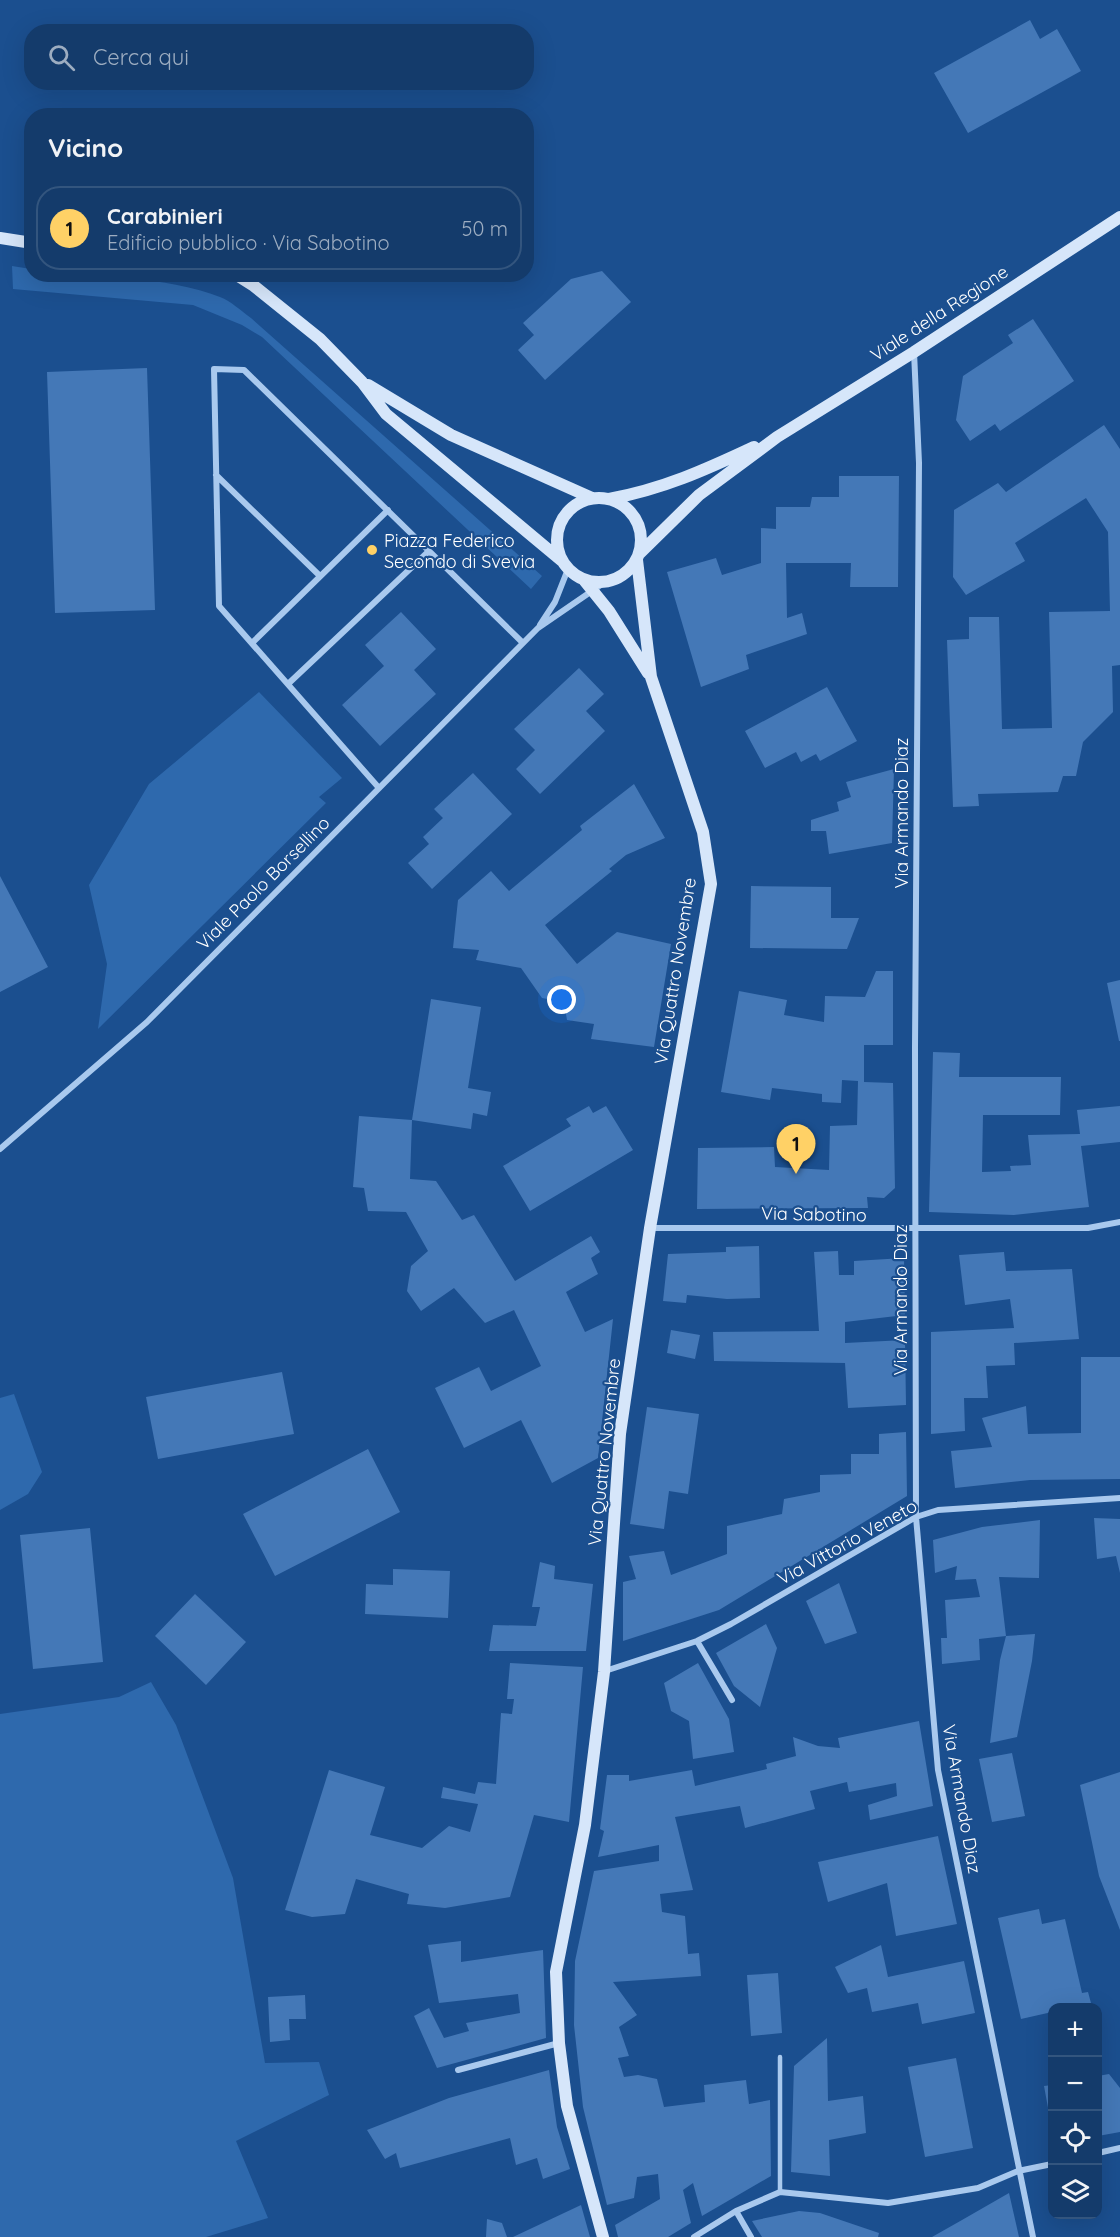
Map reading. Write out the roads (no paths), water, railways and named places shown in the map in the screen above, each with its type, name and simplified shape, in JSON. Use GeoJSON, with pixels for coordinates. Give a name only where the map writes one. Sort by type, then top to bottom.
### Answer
{"type":"FeatureCollection","features":[{"type":"Feature","properties":{"kind":"street","name":"Viale della Regione"},"geometry":{"type":"LineString","coordinates":[[777,437],[914,352],[1120,217]]}},
{"type":"Feature","properties":{"kind":"street"},"geometry":{"type":"LineString","coordinates":[[0,238],[24,242]]}},
{"type":"Feature","properties":{"kind":"street"},"geometry":{"type":"LineString","coordinates":[[248,282],[320,339],[362,382],[386,414],[584,580],[609,611],[651,677]]}},
{"type":"Feature","properties":{"kind":"street","name":"Via Armando Diaz"},"geometry":{"type":"LineString","coordinates":[[914,352],[919,463],[915,1230],[916,1517],[938,1770],[1033,2237]]}},
{"type":"Feature","properties":{"kind":"street"},"geometry":{"type":"LineString","coordinates":[[379,788],[219,606],[214,369],[244,370],[523,643]]}},
{"type":"Feature","properties":{"kind":"street"},"geometry":{"type":"LineString","coordinates":[[362,382],[451,435],[592,498],[609,499],[643,493],[683,480],[777,437]]}},
{"type":"Feature","properties":{"kind":"street"},"geometry":{"type":"LineString","coordinates":[[538,628],[605,582],[623,575],[699,495],[777,437]]}},
{"type":"Feature","properties":{"kind":"street"},"geometry":{"type":"LineString","coordinates":[[216,475],[320,576]]}},
{"type":"Feature","properties":{"kind":"street"},"geometry":{"type":"LineString","coordinates":[[538,628],[555,602],[565,565],[557,549],[560,522],[568,511],[592,498]]}},
{"type":"Feature","properties":{"kind":"street"},"geometry":{"type":"LineString","coordinates":[[609,499],[626,506],[636,520],[641,537],[638,557],[651,677]]}},
{"type":"Feature","properties":{"kind":"street"},"geometry":{"type":"LineString","coordinates":[[252,643],[388,510]]}},
{"type":"Feature","properties":{"kind":"street"},"geometry":{"type":"LineString","coordinates":[[288,684],[429,551]]}},
{"type":"Feature","properties":{"kind":"street"},"geometry":{"type":"LineString","coordinates":[[584,580],[605,582]]}},
{"type":"Feature","properties":{"kind":"street","name":"Viale Paolo Borsellino"},"geometry":{"type":"LineString","coordinates":[[0,1149],[147,1022],[538,628]]}},
{"type":"Feature","properties":{"kind":"street","name":"Via Quattro Novembre"},"geometry":{"type":"LineString","coordinates":[[603,2237],[567,2106],[559,2043],[556,1972],[585,1825],[604,1672],[620,1434],[650,1228],[711,884],[703,832],[651,677]]}},
{"type":"Feature","properties":{"kind":"street","name":"Via Sabotino"},"geometry":{"type":"LineString","coordinates":[[650,1228],[915,1230],[1088,1228],[1120,1222]]}},
{"type":"Feature","properties":{"kind":"street","name":"Via Vittorio Veneto"},"geometry":{"type":"LineString","coordinates":[[604,1672],[697,1641],[731,1624],[916,1517],[938,1510],[1120,1498]]}},
{"type":"Feature","properties":{"kind":"street"},"geometry":{"type":"LineString","coordinates":[[697,1641],[732,1700]]}},
{"type":"Feature","properties":{"kind":"street"},"geometry":{"type":"LineString","coordinates":[[458,2070],[559,2043]]}},
{"type":"Feature","properties":{"kind":"street"},"geometry":{"type":"LineString","coordinates":[[1102,2152],[1120,2148]]}},
{"type":"Feature","properties":{"kind":"street"},"geometry":{"type":"LineString","coordinates":[[694,2237],[736,2211],[780,2192],[888,2203],[978,2188],[1018,2171],[1048,2165]]}},
{"type":"Feature","properties":{"kind":"street"},"geometry":{"type":"LineString","coordinates":[[736,2211],[751,2237]]}},
{"type":"Feature","properties":{"kind":"lane"},"geometry":{"type":"LineString","coordinates":[[780,2057],[780,2192]]}},
{"type":"Feature","properties":{"kind":"place","name":"Piazza Federico Secondo di Svevia"},"geometry":{"type":"Point","coordinates":[372,550]}},
{"type":"Feature","properties":{"kind":"place","name":"Carabinieri"},"geometry":{"type":"Point","coordinates":[796,1174]}}]}
